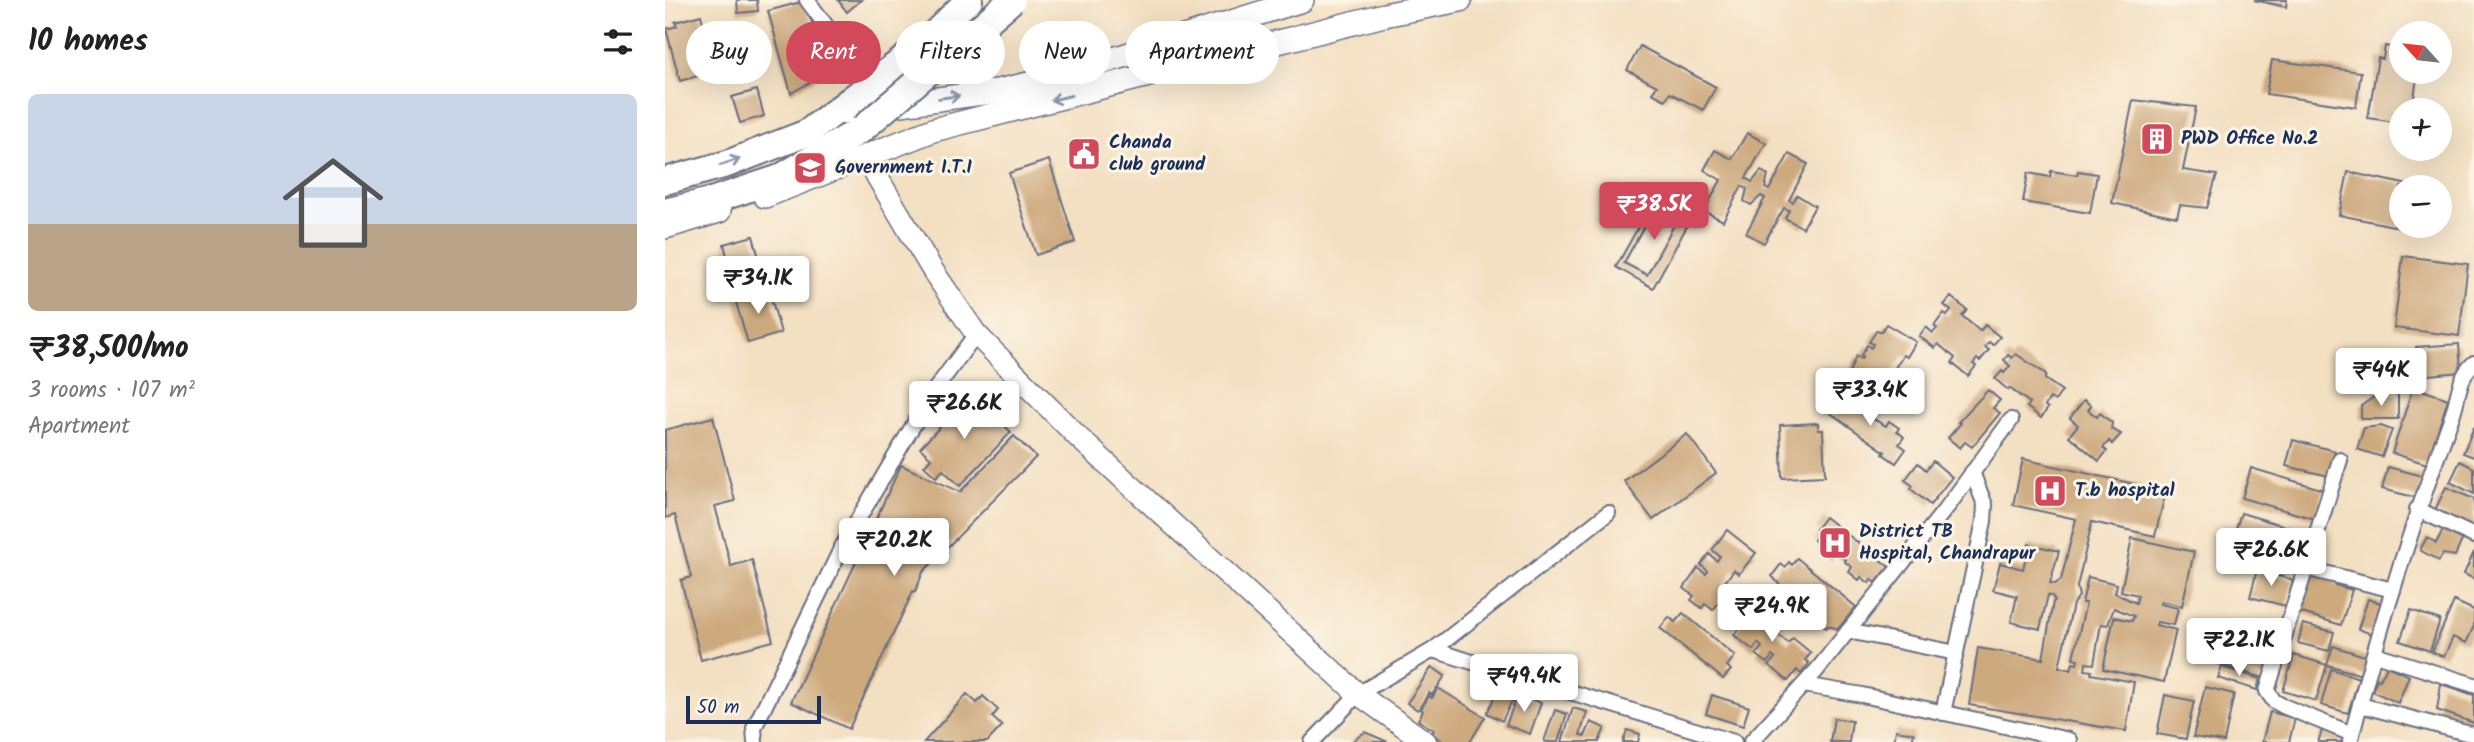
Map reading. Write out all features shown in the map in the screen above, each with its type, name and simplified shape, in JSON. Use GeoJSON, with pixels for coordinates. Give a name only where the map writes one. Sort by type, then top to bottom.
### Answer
{"type":"FeatureCollection","features":[{"type":"Feature","properties":{"kind":"highway"},"geometry":{"type":"LineString","coordinates":[[665,181],[727,164],[807,133],[924,44],[969,0]]}},
{"type":"Feature","properties":{"kind":"highway"},"geometry":{"type":"LineString","coordinates":[[665,212],[711,201],[781,178],[862,129],[1012,0]]}},
{"type":"Feature","properties":{"kind":"main road"},"geometry":{"type":"LineString","coordinates":[[893,68],[951,0]]}},
{"type":"Feature","properties":{"kind":"main road"},"geometry":{"type":"LineString","coordinates":[[833,113],[998,91],[1050,79],[1302,0]]}},
{"type":"Feature","properties":{"kind":"main road"},"geometry":{"type":"LineString","coordinates":[[665,227],[755,200],[933,130],[1384,15],[1450,1]]}},
{"type":"Feature","properties":{"kind":"main road"},"geometry":{"type":"LineString","coordinates":[[866,158],[933,271],[976,334],[1080,438],[1401,736],[1426,742]]}},
{"type":"Feature","properties":{"kind":"street"},"geometry":{"type":"LineString","coordinates":[[807,0],[870,85]]}},
{"type":"Feature","properties":{"kind":"street"},"geometry":{"type":"LineString","coordinates":[[752,737],[842,547],[932,395],[976,334]]}},
{"type":"Feature","properties":{"kind":"street"},"geometry":{"type":"LineString","coordinates":[[2340,460],[2267,691],[2274,701],[2351,738],[2417,509],[2455,410],[2459,386],[2474,360]]}},
{"type":"Feature","properties":{"kind":"street"},"geometry":{"type":"LineString","coordinates":[[1751,742],[1804,685],[1848,631],[1948,506],[2011,420]]}},
{"type":"Feature","properties":{"kind":"street"},"geometry":{"type":"LineString","coordinates":[[1943,713],[1984,521],[1985,505],[1972,472]]}},
{"type":"Feature","properties":{"kind":"street"},"geometry":{"type":"LineString","coordinates":[[2417,509],[2474,536]]}},
{"type":"Feature","properties":{"kind":"street"},"geometry":{"type":"LineString","coordinates":[[1312,742],[1358,694],[1433,650],[1608,513]]}},
{"type":"Feature","properties":{"kind":"street"},"geometry":{"type":"LineString","coordinates":[[2305,568],[2393,590]]}},
{"type":"Feature","properties":{"kind":"street"},"geometry":{"type":"LineString","coordinates":[[1848,631],[1956,653]]}},
{"type":"Feature","properties":{"kind":"street"},"geometry":{"type":"LineString","coordinates":[[1433,650],[1734,742]]}},
{"type":"Feature","properties":{"kind":"street"},"geometry":{"type":"LineString","coordinates":[[2375,654],[2474,685]]}},
{"type":"Feature","properties":{"kind":"street"},"geometry":{"type":"LineString","coordinates":[[1804,685],[2069,740]]}},
{"type":"Feature","properties":{"kind":"street"},"geometry":{"type":"LineString","coordinates":[[2360,705],[2470,737]]}},
{"type":"Feature","properties":{"kind":"building"},"geometry":{"type":"Polygon","coordinates":[[[737,0],[757,0],[758,11],[738,13],[737,0]]]}},
{"type":"Feature","properties":{"kind":"building"},"geometry":{"type":"Polygon","coordinates":[[[838,0],[861,0],[847,12],[838,0]]]}},
{"type":"Feature","properties":{"kind":"building"},"geometry":{"type":"Polygon","coordinates":[[[2254,0],[2287,0],[2286,7],[2254,0]]]}},
{"type":"Feature","properties":{"kind":"building"},"geometry":{"type":"Polygon","coordinates":[[[801,2],[812,21],[786,21],[786,75],[772,21],[768,11],[801,2]]]}},
{"type":"Feature","properties":{"kind":"building"},"geometry":{"type":"Polygon","coordinates":[[[701,15],[703,21],[686,21],[686,79],[680,81],[666,29],[677,26],[675,22],[701,15]]]}},
{"type":"Feature","properties":{"kind":"building"},"geometry":{"type":"Polygon","coordinates":[[[1640,46],[1716,87],[1703,110],[1670,93],[1665,100],[1652,93],[1657,86],[1627,70],[1640,46]]]}},
{"type":"Feature","properties":{"kind":"building"},"geometry":{"type":"Polygon","coordinates":[[[2385,46],[2389,47],[2389,84],[2416,84],[2414,98],[2389,98],[2389,121],[2368,118],[2378,58],[2383,59],[2385,46]]]}},
{"type":"Feature","properties":{"kind":"building"},"geometry":{"type":"Polygon","coordinates":[[[2272,60],[2361,72],[2356,107],[2266,94],[2272,60]]]}},
{"type":"Feature","properties":{"kind":"building"},"geometry":{"type":"Polygon","coordinates":[[[788,84],[807,84],[791,93],[788,84]]]}},
{"type":"Feature","properties":{"kind":"building"},"geometry":{"type":"Polygon","coordinates":[[[757,90],[764,116],[740,123],[732,97],[757,90]]]}},
{"type":"Feature","properties":{"kind":"building","name":"PWD Office No.2"},"geometry":{"type":"Polygon","coordinates":[[[2133,100],[2196,107],[2183,170],[2217,175],[2207,208],[2180,205],[2177,217],[2112,203],[2133,100]]]}},
{"type":"Feature","properties":{"kind":"building"},"geometry":{"type":"Polygon","coordinates":[[[1747,133],[1766,143],[1746,178],[1752,182],[1761,171],[1768,175],[1765,188],[1769,190],[1789,154],[1808,164],[1789,200],[1793,202],[1797,195],[1815,206],[1803,228],[1785,218],[1789,210],[1784,208],[1764,243],[1746,233],[1765,198],[1761,196],[1751,205],[1744,201],[1747,189],[1742,186],[1723,221],[1704,211],[1721,180],[1704,170],[1715,150],[1732,159],[1747,133]]]}},
{"type":"Feature","properties":{"kind":"building"},"geometry":{"type":"Polygon","coordinates":[[[1049,160],[1075,242],[1036,255],[1009,173],[1049,160]]]}},
{"type":"Feature","properties":{"kind":"building"},"geometry":{"type":"Polygon","coordinates":[[[2051,171],[2077,175],[2078,171],[2097,174],[2090,213],[2023,202],[2028,173],[2050,177],[2051,171]]]}},
{"type":"Feature","properties":{"kind":"building"},"geometry":{"type":"Polygon","coordinates":[[[2348,172],[2389,181],[2389,225],[2339,215],[2348,172]]]}},
{"type":"Feature","properties":{"kind":"building"},"geometry":{"type":"Polygon","coordinates":[[[1655,197],[1692,217],[1653,288],[1616,267],[1655,197]],[[1651,213],[1624,263],[1647,275],[1674,225],[1651,213]]]}},
{"type":"Feature","properties":{"kind":"building"},"geometry":{"type":"Polygon","coordinates":[[[753,236],[763,273],[733,281],[724,244],[753,236]]]}},
{"type":"Feature","properties":{"kind":"building"},"geometry":{"type":"Polygon","coordinates":[[[2403,256],[2468,264],[2459,336],[2394,328],[2403,256]]]}},
{"type":"Feature","properties":{"kind":"building"},"geometry":{"type":"Polygon","coordinates":[[[769,290],[781,333],[748,343],[735,299],[769,290]]]}},
{"type":"Feature","properties":{"kind":"building"},"geometry":{"type":"Polygon","coordinates":[[[1951,297],[1967,310],[1962,316],[1980,331],[1985,325],[2000,337],[1993,345],[1989,342],[1985,347],[1989,350],[1980,361],[1977,359],[1973,364],[1976,366],[1968,376],[1952,363],[1955,358],[1938,344],[1935,348],[1919,336],[1926,327],[1933,333],[1937,328],[1934,326],[1944,313],[1947,316],[1951,311],[1944,305],[1951,297]]]}},
{"type":"Feature","properties":{"kind":"building"},"geometry":{"type":"Polygon","coordinates":[[[1886,324],[1916,342],[1907,357],[1903,355],[1884,394],[1881,392],[1879,396],[1864,387],[1869,378],[1864,375],[1859,384],[1847,377],[1856,356],[1861,359],[1867,345],[1871,348],[1873,344],[1869,342],[1877,330],[1881,332],[1886,324]]]}},
{"type":"Feature","properties":{"kind":"building"},"geometry":{"type":"Polygon","coordinates":[[[2459,344],[2461,372],[2418,376],[2416,347],[2459,344]]]}},
{"type":"Feature","properties":{"kind":"building"},"geometry":{"type":"Polygon","coordinates":[[[2016,354],[2046,374],[2045,379],[2062,391],[2055,401],[2050,398],[2045,406],[2048,408],[2041,418],[2027,407],[2030,403],[1995,379],[2010,366],[2004,360],[2008,355],[2012,358],[2016,354]]]}},
{"type":"Feature","properties":{"kind":"building"},"geometry":{"type":"Polygon","coordinates":[[[2413,387],[2448,399],[2427,464],[2392,453],[2413,387]]]}},
{"type":"Feature","properties":{"kind":"building"},"geometry":{"type":"Polygon","coordinates":[[[1988,390],[2000,400],[1993,408],[2000,413],[1972,447],[1965,442],[1960,448],[1948,438],[1961,423],[1958,422],[1988,390]]]}},
{"type":"Feature","properties":{"kind":"building"},"geometry":{"type":"Polygon","coordinates":[[[971,394],[1011,432],[960,486],[943,470],[936,477],[924,466],[931,458],[920,448],[971,394]]]}},
{"type":"Feature","properties":{"kind":"building"},"geometry":{"type":"Polygon","coordinates":[[[2378,394],[2398,394],[2398,419],[2361,419],[2361,406],[2378,394]]]}},
{"type":"Feature","properties":{"kind":"building"},"geometry":{"type":"Polygon","coordinates":[[[1839,398],[1847,404],[1851,399],[1858,404],[1860,401],[1870,408],[1867,412],[1873,419],[1886,426],[1889,421],[1899,428],[1897,431],[1904,437],[1899,444],[1906,449],[1896,463],[1829,412],[1839,398]]]}},
{"type":"Feature","properties":{"kind":"building"},"geometry":{"type":"Polygon","coordinates":[[[2084,400],[2091,406],[2088,410],[2097,417],[2100,413],[2112,423],[2111,429],[2121,434],[2112,444],[2109,441],[2103,448],[2107,451],[2099,461],[2069,436],[2078,425],[2070,418],[2084,400]]]}},
{"type":"Feature","properties":{"kind":"building"},"geometry":{"type":"Polygon","coordinates":[[[713,417],[735,501],[715,506],[731,566],[752,560],[773,641],[701,660],[681,580],[691,577],[675,515],[665,518],[665,430],[713,417]]]}},
{"type":"Feature","properties":{"kind":"building"},"geometry":{"type":"Polygon","coordinates":[[[1818,423],[1818,430],[1823,430],[1825,476],[1782,478],[1780,425],[1818,423]]]}},
{"type":"Feature","properties":{"kind":"building"},"geometry":{"type":"Polygon","coordinates":[[[2381,426],[2392,430],[2382,457],[2357,449],[2364,428],[2381,426]]]}},
{"type":"Feature","properties":{"kind":"building"},"geometry":{"type":"Polygon","coordinates":[[[2474,427],[2474,457],[2463,453],[2474,427]]]}},
{"type":"Feature","properties":{"kind":"building"},"geometry":{"type":"Polygon","coordinates":[[[1687,434],[1716,473],[1653,520],[1624,481],[1687,434]]]}},
{"type":"Feature","properties":{"kind":"building"},"geometry":{"type":"Polygon","coordinates":[[[1014,436],[1036,457],[923,572],[849,729],[791,702],[901,465],[960,492],[1014,436]]]}},
{"type":"Feature","properties":{"kind":"building"},"geometry":{"type":"Polygon","coordinates":[[[2293,440],[2335,451],[2329,476],[2286,466],[2293,440]]]}},
{"type":"Feature","properties":{"kind":"building"},"geometry":{"type":"Polygon","coordinates":[[[2023,459],[2166,491],[2155,536],[2092,522],[2077,587],[2079,596],[2073,604],[2059,667],[2071,670],[2073,663],[2077,664],[2078,659],[2073,658],[2086,603],[2082,603],[2088,577],[2117,584],[2115,593],[2136,603],[2138,595],[2121,591],[2132,538],[2194,552],[2182,606],[2161,601],[2160,604],[2178,608],[2174,625],[2157,622],[2156,625],[2176,630],[2164,682],[2103,669],[2114,617],[2132,621],[2134,616],[2114,608],[2108,625],[2101,624],[2094,664],[2086,663],[2085,670],[2092,671],[2091,674],[2134,682],[2126,731],[1969,705],[1978,648],[2043,659],[2055,601],[2048,595],[2040,629],[2011,622],[2017,596],[1993,590],[2000,563],[2023,569],[2029,544],[2059,551],[2050,583],[2055,584],[2061,580],[2076,519],[2013,505],[2023,459]]]}},
{"type":"Feature","properties":{"kind":"building"},"geometry":{"type":"Polygon","coordinates":[[[1933,461],[1952,477],[1930,505],[1911,489],[1913,486],[1905,480],[1918,463],[1926,470],[1933,461]]]}},
{"type":"Feature","properties":{"kind":"building"},"geometry":{"type":"Polygon","coordinates":[[[2460,461],[2474,468],[2474,494],[2450,482],[2460,461]]]}},
{"type":"Feature","properties":{"kind":"building"},"geometry":{"type":"Polygon","coordinates":[[[2388,467],[2423,476],[2418,498],[2382,489],[2388,467]]]}},
{"type":"Feature","properties":{"kind":"building"},"geometry":{"type":"Polygon","coordinates":[[[2251,468],[2324,490],[2315,519],[2242,498],[2251,468]]]}},
{"type":"Feature","properties":{"kind":"building"},"geometry":{"type":"Polygon","coordinates":[[[2446,487],[2474,499],[2474,529],[2434,512],[2446,487]]]}},
{"type":"Feature","properties":{"kind":"building"},"geometry":{"type":"Polygon","coordinates":[[[2241,513],[2315,535],[2305,567],[2231,545],[2241,513]]]}},
{"type":"Feature","properties":{"kind":"building"},"geometry":{"type":"Polygon","coordinates":[[[1825,517],[1889,567],[1876,583],[1871,579],[1869,583],[1861,577],[1859,580],[1849,572],[1852,567],[1846,560],[1833,553],[1830,557],[1819,549],[1822,546],[1814,540],[1820,532],[1816,529],[1825,517]]]}},
{"type":"Feature","properties":{"kind":"building"},"geometry":{"type":"Polygon","coordinates":[[[2445,526],[2464,536],[2455,556],[2443,554],[2439,561],[2420,550],[2427,537],[2436,543],[2445,526]]]}},
{"type":"Feature","properties":{"kind":"building"},"geometry":{"type":"Polygon","coordinates":[[[1727,530],[1756,553],[1739,574],[1734,570],[1721,587],[1727,591],[1713,610],[1705,604],[1702,608],[1691,600],[1694,596],[1684,588],[1698,568],[1706,574],[1708,571],[1701,565],[1709,554],[1717,561],[1720,556],[1712,550],[1727,530]]]}},
{"type":"Feature","properties":{"kind":"building"},"geometry":{"type":"Polygon","coordinates":[[[2474,552],[2474,579],[2464,574],[2474,552]]]}},
{"type":"Feature","properties":{"kind":"building"},"geometry":{"type":"Polygon","coordinates":[[[1797,558],[1856,607],[1838,629],[1828,626],[1826,628],[1818,622],[1816,625],[1807,614],[1810,611],[1798,601],[1796,604],[1790,600],[1788,603],[1776,593],[1779,584],[1772,576],[1781,564],[1785,567],[1789,562],[1792,565],[1797,558]]]}},
{"type":"Feature","properties":{"kind":"building"},"geometry":{"type":"Polygon","coordinates":[[[2257,570],[2293,580],[2286,606],[2250,597],[2257,570]]]}},
{"type":"Feature","properties":{"kind":"building"},"geometry":{"type":"Polygon","coordinates":[[[2308,572],[2336,581],[2335,585],[2352,590],[2341,625],[2296,611],[2308,572]]]}},
{"type":"Feature","properties":{"kind":"building"},"geometry":{"type":"Polygon","coordinates":[[[2368,599],[2383,604],[2374,635],[2358,629],[2368,599]]]}},
{"type":"Feature","properties":{"kind":"building"},"geometry":{"type":"Polygon","coordinates":[[[2454,601],[2474,610],[2474,626],[2466,643],[2453,637],[2444,657],[2432,652],[2454,601]]]}},
{"type":"Feature","properties":{"kind":"building"},"geometry":{"type":"Polygon","coordinates":[[[1756,607],[1777,625],[1773,630],[1788,643],[1793,638],[1811,653],[1805,660],[1809,663],[1801,674],[1797,670],[1788,681],[1769,665],[1775,658],[1772,656],[1767,663],[1756,654],[1762,647],[1758,643],[1753,650],[1734,635],[1742,624],[1736,619],[1745,609],[1751,614],[1756,607]]]}},
{"type":"Feature","properties":{"kind":"building"},"geometry":{"type":"Polygon","coordinates":[[[2411,610],[2440,620],[2430,651],[2400,641],[2411,610]]]}},
{"type":"Feature","properties":{"kind":"building"},"geometry":{"type":"Polygon","coordinates":[[[1683,613],[1735,656],[1727,666],[1731,670],[1723,679],[1660,628],[1669,617],[1675,622],[1683,613]]]}},
{"type":"Feature","properties":{"kind":"building"},"geometry":{"type":"Polygon","coordinates":[[[2303,624],[2334,632],[2329,651],[2298,643],[2303,624]]]}},
{"type":"Feature","properties":{"kind":"building"},"geometry":{"type":"Polygon","coordinates":[[[2214,646],[2269,662],[2264,678],[2209,661],[2214,646]]]}},
{"type":"Feature","properties":{"kind":"building"},"geometry":{"type":"Polygon","coordinates":[[[2333,646],[2371,658],[2365,676],[2327,665],[2333,646]]]}},
{"type":"Feature","properties":{"kind":"building"},"geometry":{"type":"Polygon","coordinates":[[[2294,655],[2327,665],[2316,701],[2283,691],[2294,655]]]}},
{"type":"Feature","properties":{"kind":"building"},"geometry":{"type":"Polygon","coordinates":[[[2387,666],[2409,676],[2398,703],[2372,691],[2387,666]]]}},
{"type":"Feature","properties":{"kind":"building"},"geometry":{"type":"Polygon","coordinates":[[[1432,667],[1445,676],[1418,710],[1407,703],[1432,667]]]}},
{"type":"Feature","properties":{"kind":"building"},"geometry":{"type":"Polygon","coordinates":[[[2222,667],[2260,679],[2257,690],[2218,678],[2222,667]]]}},
{"type":"Feature","properties":{"kind":"building"},"geometry":{"type":"Polygon","coordinates":[[[2331,669],[2359,678],[2348,713],[2321,705],[2331,669]]]}},
{"type":"Feature","properties":{"kind":"building"},"geometry":{"type":"Polygon","coordinates":[[[2441,684],[2474,695],[2474,723],[2437,710],[2441,684]]]}},
{"type":"Feature","properties":{"kind":"building"},"geometry":{"type":"Polygon","coordinates":[[[1501,685],[1516,693],[1502,721],[1487,713],[1501,685]]]}},
{"type":"Feature","properties":{"kind":"building"},"geometry":{"type":"Polygon","coordinates":[[[2205,687],[2234,694],[2224,742],[2193,737],[2205,687]]]}},
{"type":"Feature","properties":{"kind":"building"},"geometry":{"type":"Polygon","coordinates":[[[1438,688],[1485,717],[1470,742],[1444,742],[1432,734],[1434,730],[1418,720],[1429,696],[1432,698],[1438,688]]]}},
{"type":"Feature","properties":{"kind":"building"},"geometry":{"type":"Polygon","coordinates":[[[967,694],[977,703],[983,696],[998,710],[992,717],[1002,726],[987,742],[924,742],[967,694]]]}},
{"type":"Feature","properties":{"kind":"building"},"geometry":{"type":"Polygon","coordinates":[[[1518,694],[1541,703],[1530,734],[1506,725],[1518,694]]]}},
{"type":"Feature","properties":{"kind":"building"},"geometry":{"type":"Polygon","coordinates":[[[1712,695],[1749,707],[1743,726],[1706,714],[1712,695]]]}},
{"type":"Feature","properties":{"kind":"building"},"geometry":{"type":"Polygon","coordinates":[[[2165,695],[2194,701],[2186,739],[2157,734],[2165,695]]]}},
{"type":"Feature","properties":{"kind":"building"},"geometry":{"type":"Polygon","coordinates":[[[1573,708],[1587,712],[1580,735],[1585,736],[1591,722],[1605,728],[1599,742],[1562,742],[1573,708]]]}},
{"type":"Feature","properties":{"kind":"building"},"geometry":{"type":"Polygon","coordinates":[[[1555,710],[1567,714],[1558,742],[1547,742],[1544,741],[1555,710]]]}},
{"type":"Feature","properties":{"kind":"building"},"geometry":{"type":"Polygon","coordinates":[[[2270,712],[2295,718],[2289,742],[2262,742],[2270,712]]]}},
{"type":"Feature","properties":{"kind":"building"},"geometry":{"type":"Polygon","coordinates":[[[1834,718],[1852,721],[1849,742],[1830,742],[1834,718]]]}},
{"type":"Feature","properties":{"kind":"building"},"geometry":{"type":"Polygon","coordinates":[[[2323,728],[2349,737],[2347,742],[2318,742],[2323,728]]]}},
{"type":"Feature","properties":{"kind":"building"},"geometry":{"type":"Polygon","coordinates":[[[1627,730],[1640,734],[1638,742],[1623,742],[1627,730]]]}},
{"type":"Feature","properties":{"kind":"building"},"geometry":{"type":"Polygon","coordinates":[[[1896,730],[1914,733],[1912,742],[1894,742],[1896,730]]]}},
{"type":"Feature","properties":{"kind":"building"},"geometry":{"type":"Polygon","coordinates":[[[1365,732],[1388,742],[1351,742],[1365,732]]]}},
{"type":"Feature","properties":{"kind":"place","name":"PWD Office No.2"},"geometry":{"type":"Point","coordinates":[2157,139]}},
{"type":"Feature","properties":{"kind":"place","name":"Chanda club ground"},"geometry":{"type":"Point","coordinates":[1084,154]}},
{"type":"Feature","properties":{"kind":"place","name":"Government I.T.I"},"geometry":{"type":"Point","coordinates":[810,168]}},
{"type":"Feature","properties":{"kind":"place","name":"T.b hospital"},"geometry":{"type":"Point","coordinates":[2050,491]}},
{"type":"Feature","properties":{"kind":"place","name":"District TB Hospital, Chandrapur"},"geometry":{"type":"Point","coordinates":[1835,543]}}]}
